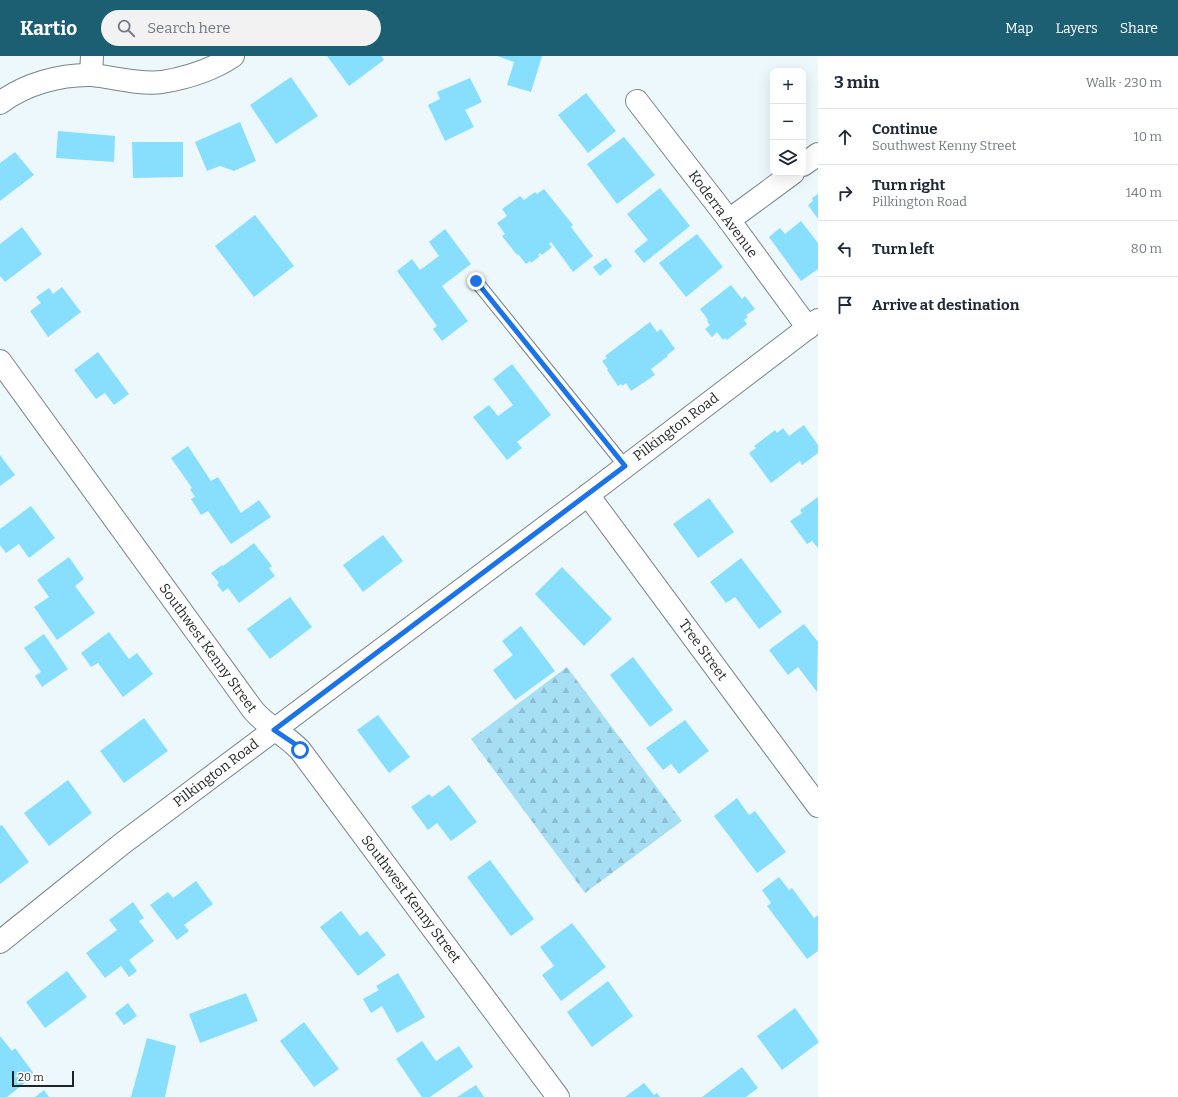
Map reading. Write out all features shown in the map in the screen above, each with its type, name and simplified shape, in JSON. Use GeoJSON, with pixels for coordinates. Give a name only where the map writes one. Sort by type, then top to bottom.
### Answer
{"type":"FeatureCollection","features":[{"type":"Feature","properties":{"kind":"street"},"geometry":{"type":"LineString","coordinates":[[0,103],[7,97],[30,86],[91,66],[128,80],[161,82],[200,72],[224,62],[233,56]]}},
{"type":"Feature","properties":{"kind":"street","name":"Koderra Avenue"},"geometry":{"type":"LineString","coordinates":[[637,101],[729,220],[813,324]]}},
{"type":"Feature","properties":{"kind":"street"},"geometry":{"type":"LineString","coordinates":[[806,163],[818,154]]}},
{"type":"Feature","properties":{"kind":"street"},"geometry":{"type":"LineString","coordinates":[[729,220],[788,176]]}},
{"type":"Feature","properties":{"kind":"street","name":"Pilkington Road"},"geometry":{"type":"LineString","coordinates":[[0,942],[123,843],[813,324]]}},
{"type":"Feature","properties":{"kind":"street","name":"Southwest Kenny Street"},"geometry":{"type":"LineString","coordinates":[[0,361],[259,718],[295,744],[300,750],[558,1097]]}},
{"type":"Feature","properties":{"kind":"street","name":"Tree Street"},"geometry":{"type":"LineString","coordinates":[[588,494],[818,806]]}},
{"type":"Feature","properties":{"kind":"lane"},"geometry":{"type":"LineString","coordinates":[[476,281],[625,466]]}},
{"type":"Feature","properties":{"kind":"green space"},"geometry":{"type":"Polygon","coordinates":[[[567,667],[682,821],[585,893],[471,739],[567,667]]]}},
{"type":"Feature","properties":{"kind":"building"},"geometry":{"type":"Polygon","coordinates":[[[327,56],[381,56],[384,60],[349,86],[327,56]]]}},
{"type":"Feature","properties":{"kind":"building"},"geometry":{"type":"Polygon","coordinates":[[[497,56],[542,56],[531,92],[507,85],[514,62],[497,56]]]}},
{"type":"Feature","properties":{"kind":"building"},"geometry":{"type":"Polygon","coordinates":[[[291,77],[318,116],[276,144],[250,105],[291,77]]]}},
{"type":"Feature","properties":{"kind":"building"},"geometry":{"type":"Polygon","coordinates":[[[470,78],[482,102],[465,110],[474,127],[445,141],[428,105],[440,99],[437,92],[470,78]]]}},
{"type":"Feature","properties":{"kind":"building"},"geometry":{"type":"Polygon","coordinates":[[[586,93],[616,131],[588,153],[558,115],[586,93]]]}},
{"type":"Feature","properties":{"kind":"building"},"geometry":{"type":"Polygon","coordinates":[[[240,122],[256,161],[234,171],[220,166],[207,171],[195,142],[240,122]]]}},
{"type":"Feature","properties":{"kind":"building"},"geometry":{"type":"Polygon","coordinates":[[[58,131],[115,136],[114,162],[56,158],[58,131]]]}},
{"type":"Feature","properties":{"kind":"building"},"geometry":{"type":"Polygon","coordinates":[[[624,137],[655,175],[617,204],[587,164],[624,137]]]}},
{"type":"Feature","properties":{"kind":"building"},"geometry":{"type":"Polygon","coordinates":[[[132,142],[183,142],[183,177],[133,178],[132,142]]]}},
{"type":"Feature","properties":{"kind":"building"},"geometry":{"type":"Polygon","coordinates":[[[15,152],[34,175],[0,201],[0,163],[15,152]]]}},
{"type":"Feature","properties":{"kind":"building"},"geometry":{"type":"Polygon","coordinates":[[[660,188],[690,226],[644,263],[634,251],[648,240],[627,214],[660,188]]]}},
{"type":"Feature","properties":{"kind":"building"},"geometry":{"type":"Polygon","coordinates":[[[544,189],[573,225],[571,227],[593,256],[573,272],[551,242],[549,244],[552,247],[542,255],[540,253],[538,255],[540,256],[531,263],[530,261],[526,264],[502,236],[505,234],[497,223],[507,216],[502,209],[520,196],[524,200],[535,192],[537,194],[544,189]]]}},
{"type":"Feature","properties":{"kind":"building"},"geometry":{"type":"Polygon","coordinates":[[[818,194],[818,219],[808,205],[813,201],[812,198],[818,194]]]}},
{"type":"Feature","properties":{"kind":"building"},"geometry":{"type":"Polygon","coordinates":[[[255,215],[294,266],[254,297],[215,246],[255,215]]]}},
{"type":"Feature","properties":{"kind":"building"},"geometry":{"type":"Polygon","coordinates":[[[801,221],[818,243],[818,269],[801,281],[769,237],[780,228],[785,234],[801,221]]]}},
{"type":"Feature","properties":{"kind":"building"},"geometry":{"type":"Polygon","coordinates":[[[22,227],[42,254],[5,282],[0,276],[0,244],[22,227]]]}},
{"type":"Feature","properties":{"kind":"building"},"geometry":{"type":"Polygon","coordinates":[[[445,229],[471,264],[442,286],[468,321],[442,341],[433,329],[437,326],[397,271],[412,259],[420,270],[439,256],[429,242],[445,229]]]}},
{"type":"Feature","properties":{"kind":"building"},"geometry":{"type":"Polygon","coordinates":[[[697,234],[723,267],[686,297],[659,263],[697,234]]]}},
{"type":"Feature","properties":{"kind":"building"},"geometry":{"type":"Polygon","coordinates":[[[606,258],[612,266],[600,276],[593,267],[606,258]]]}},
{"type":"Feature","properties":{"kind":"building"},"geometry":{"type":"Polygon","coordinates":[[[731,285],[742,299],[745,296],[755,309],[746,315],[748,317],[744,320],[747,324],[727,340],[725,338],[723,340],[717,332],[712,337],[705,329],[710,325],[700,309],[731,285]]]}},
{"type":"Feature","properties":{"kind":"building"},"geometry":{"type":"Polygon","coordinates":[[[62,287],[81,312],[48,337],[30,311],[41,303],[36,297],[49,288],[53,294],[62,287]]]}},
{"type":"Feature","properties":{"kind":"building"},"geometry":{"type":"Polygon","coordinates":[[[650,322],[657,332],[661,329],[675,349],[651,369],[655,375],[631,391],[626,383],[622,386],[621,384],[618,386],[602,361],[607,358],[605,356],[650,322]]]}},
{"type":"Feature","properties":{"kind":"building"},"geometry":{"type":"Polygon","coordinates":[[[98,352],[129,394],[114,405],[105,393],[96,399],[74,370],[98,352]]]}},
{"type":"Feature","properties":{"kind":"building"},"geometry":{"type":"Polygon","coordinates":[[[512,364],[551,415],[517,442],[522,448],[507,460],[473,417],[489,405],[498,416],[513,405],[493,379],[512,364]]]}},
{"type":"Feature","properties":{"kind":"building"},"geometry":{"type":"Polygon","coordinates":[[[804,425],[818,445],[818,453],[802,465],[800,461],[771,483],[749,453],[756,448],[754,446],[775,430],[777,433],[783,428],[789,436],[804,425]]]}},
{"type":"Feature","properties":{"kind":"building"},"geometry":{"type":"Polygon","coordinates":[[[188,446],[211,481],[218,477],[241,513],[259,500],[271,517],[231,544],[208,511],[201,515],[191,499],[195,497],[190,489],[192,488],[171,458],[188,446]]]}},
{"type":"Feature","properties":{"kind":"building"},"geometry":{"type":"Polygon","coordinates":[[[0,455],[15,475],[0,486],[0,455]]]}},
{"type":"Feature","properties":{"kind":"building"},"geometry":{"type":"Polygon","coordinates":[[[818,497],[818,548],[812,541],[807,544],[790,521],[802,513],[800,510],[818,497]]]}},
{"type":"Feature","properties":{"kind":"building"},"geometry":{"type":"Polygon","coordinates":[[[709,498],[734,532],[698,558],[673,524],[709,498]]]}},
{"type":"Feature","properties":{"kind":"building"},"geometry":{"type":"Polygon","coordinates":[[[31,506],[55,538],[29,558],[19,544],[6,553],[0,545],[0,529],[31,506]]]}},
{"type":"Feature","properties":{"kind":"building"},"geometry":{"type":"Polygon","coordinates":[[[383,535],[403,561],[363,592],[343,565],[383,535]]]}},
{"type":"Feature","properties":{"kind":"building"},"geometry":{"type":"Polygon","coordinates":[[[254,543],[272,566],[269,568],[275,576],[239,603],[228,588],[223,592],[217,585],[219,583],[211,573],[254,543]]]}},
{"type":"Feature","properties":{"kind":"building"},"geometry":{"type":"Polygon","coordinates":[[[69,557],[84,579],[75,586],[95,613],[57,640],[34,607],[49,597],[37,580],[69,557]]]}},
{"type":"Feature","properties":{"kind":"building"},"geometry":{"type":"Polygon","coordinates":[[[741,558],[782,612],[759,629],[735,597],[726,603],[710,582],[741,558]]]}},
{"type":"Feature","properties":{"kind":"building"},"geometry":{"type":"Polygon","coordinates":[[[562,567],[612,619],[584,646],[535,594],[562,567]]]}},
{"type":"Feature","properties":{"kind":"building"},"geometry":{"type":"Polygon","coordinates":[[[290,597],[312,627],[270,659],[247,629],[290,597]]]}},
{"type":"Feature","properties":{"kind":"building"},"geometry":{"type":"Polygon","coordinates":[[[804,624],[818,642],[817,692],[798,667],[788,675],[769,650],[804,624]]]}},
{"type":"Feature","properties":{"kind":"building"},"geometry":{"type":"Polygon","coordinates":[[[521,626],[555,671],[515,700],[493,670],[513,655],[502,641],[521,626]]]}},
{"type":"Feature","properties":{"kind":"building"},"geometry":{"type":"Polygon","coordinates":[[[109,632],[129,659],[137,653],[153,674],[123,697],[98,663],[91,667],[81,653],[109,632]]]}},
{"type":"Feature","properties":{"kind":"building"},"geometry":{"type":"Polygon","coordinates":[[[44,634],[68,669],[42,687],[35,676],[41,672],[24,648],[44,634]]]}},
{"type":"Feature","properties":{"kind":"building"},"geometry":{"type":"Polygon","coordinates":[[[633,657],[673,710],[650,727],[610,675],[633,657]]]}},
{"type":"Feature","properties":{"kind":"building"},"geometry":{"type":"Polygon","coordinates":[[[378,715],[410,757],[389,773],[357,730],[378,715]]]}},
{"type":"Feature","properties":{"kind":"building"},"geometry":{"type":"Polygon","coordinates":[[[144,718],[168,751],[124,783],[100,751],[144,718]]]}},
{"type":"Feature","properties":{"kind":"building"},"geometry":{"type":"Polygon","coordinates":[[[685,720],[709,751],[679,774],[671,764],[663,770],[646,748],[685,720]]]}},
{"type":"Feature","properties":{"kind":"building"},"geometry":{"type":"Polygon","coordinates":[[[68,780],[92,813],[49,846],[24,813],[68,780]]]}},
{"type":"Feature","properties":{"kind":"building"},"geometry":{"type":"Polygon","coordinates":[[[449,785],[477,822],[451,841],[437,823],[428,830],[411,807],[429,794],[432,797],[449,785]]]}},
{"type":"Feature","properties":{"kind":"building"},"geometry":{"type":"Polygon","coordinates":[[[737,798],[749,815],[755,811],[786,852],[757,873],[714,816],[737,798]]]}},
{"type":"Feature","properties":{"kind":"building"},"geometry":{"type":"Polygon","coordinates":[[[2,825],[29,862],[0,884],[0,826],[2,825]]]}},
{"type":"Feature","properties":{"kind":"building"},"geometry":{"type":"Polygon","coordinates":[[[490,860],[534,919],[511,936],[467,877],[490,860]]]}},
{"type":"Feature","properties":{"kind":"building"},"geometry":{"type":"Polygon","coordinates":[[[779,877],[789,890],[792,888],[814,918],[818,915],[818,951],[807,959],[767,906],[771,903],[762,890],[779,877]]]}},
{"type":"Feature","properties":{"kind":"building"},"geometry":{"type":"Polygon","coordinates":[[[196,881],[213,904],[184,925],[189,931],[177,940],[150,905],[168,892],[173,898],[196,881]]]}},
{"type":"Feature","properties":{"kind":"building"},"geometry":{"type":"Polygon","coordinates":[[[133,902],[144,918],[139,921],[154,941],[129,960],[137,971],[129,977],[121,966],[105,978],[86,953],[117,930],[109,920],[133,902]]]}},
{"type":"Feature","properties":{"kind":"building"},"geometry":{"type":"Polygon","coordinates":[[[341,911],[360,936],[367,931],[386,955],[358,976],[320,927],[341,911]]]}},
{"type":"Feature","properties":{"kind":"building"},"geometry":{"type":"Polygon","coordinates":[[[572,923],[606,967],[561,1001],[542,975],[554,966],[540,947],[572,923]]]}},
{"type":"Feature","properties":{"kind":"building"},"geometry":{"type":"Polygon","coordinates":[[[67,971],[87,997],[45,1028],[26,1002],[67,971]]]}},
{"type":"Feature","properties":{"kind":"building"},"geometry":{"type":"Polygon","coordinates":[[[398,973],[425,1017],[397,1033],[382,1006],[371,1013],[363,999],[379,990],[376,986],[398,973]]]}},
{"type":"Feature","properties":{"kind":"building"},"geometry":{"type":"Polygon","coordinates":[[[608,981],[633,1016],[592,1047],[567,1012],[608,981]]]}},
{"type":"Feature","properties":{"kind":"building"},"geometry":{"type":"Polygon","coordinates":[[[246,993],[258,1021],[200,1043],[189,1014],[246,993]]]}},
{"type":"Feature","properties":{"kind":"building"},"geometry":{"type":"Polygon","coordinates":[[[128,1003],[137,1016],[124,1025],[115,1013],[128,1003]]]}},
{"type":"Feature","properties":{"kind":"building"},"geometry":{"type":"Polygon","coordinates":[[[795,1008],[818,1040],[818,1043],[782,1070],[757,1036],[795,1008]]]}},
{"type":"Feature","properties":{"kind":"building"},"geometry":{"type":"Polygon","coordinates":[[[304,1022],[339,1069],[314,1087],[280,1041],[304,1022]]]}},
{"type":"Feature","properties":{"kind":"building"},"geometry":{"type":"Polygon","coordinates":[[[0,1036],[12,1051],[15,1048],[35,1075],[7,1097],[0,1097],[0,1036]]]}},
{"type":"Feature","properties":{"kind":"building"},"geometry":{"type":"Polygon","coordinates":[[[147,1038],[176,1046],[165,1097],[131,1097],[147,1038]]]}},
{"type":"Feature","properties":{"kind":"building"},"geometry":{"type":"Polygon","coordinates":[[[422,1041],[436,1061],[459,1046],[473,1067],[430,1097],[422,1097],[396,1059],[422,1041]]]}},
{"type":"Feature","properties":{"kind":"building"},"geometry":{"type":"Polygon","coordinates":[[[742,1067],[758,1088],[746,1097],[702,1097],[742,1067]]]}},
{"type":"Feature","properties":{"kind":"building"},"geometry":{"type":"Polygon","coordinates":[[[644,1083],[654,1095],[657,1093],[660,1097],[625,1097],[644,1083]]]}},
{"type":"Feature","properties":{"kind":"building"},"geometry":{"type":"Polygon","coordinates":[[[476,1085],[484,1097],[457,1097],[476,1085]]]}},
{"type":"Feature","properties":{"kind":"building"},"geometry":{"type":"Polygon","coordinates":[[[44,1090],[49,1097],[35,1097],[44,1090]]]}},
{"type":"Feature","properties":{"kind":"route"},"geometry":{"type":"LineString","coordinates":[[300,750],[295,744],[274,730],[625,466],[476,281]]}}]}
